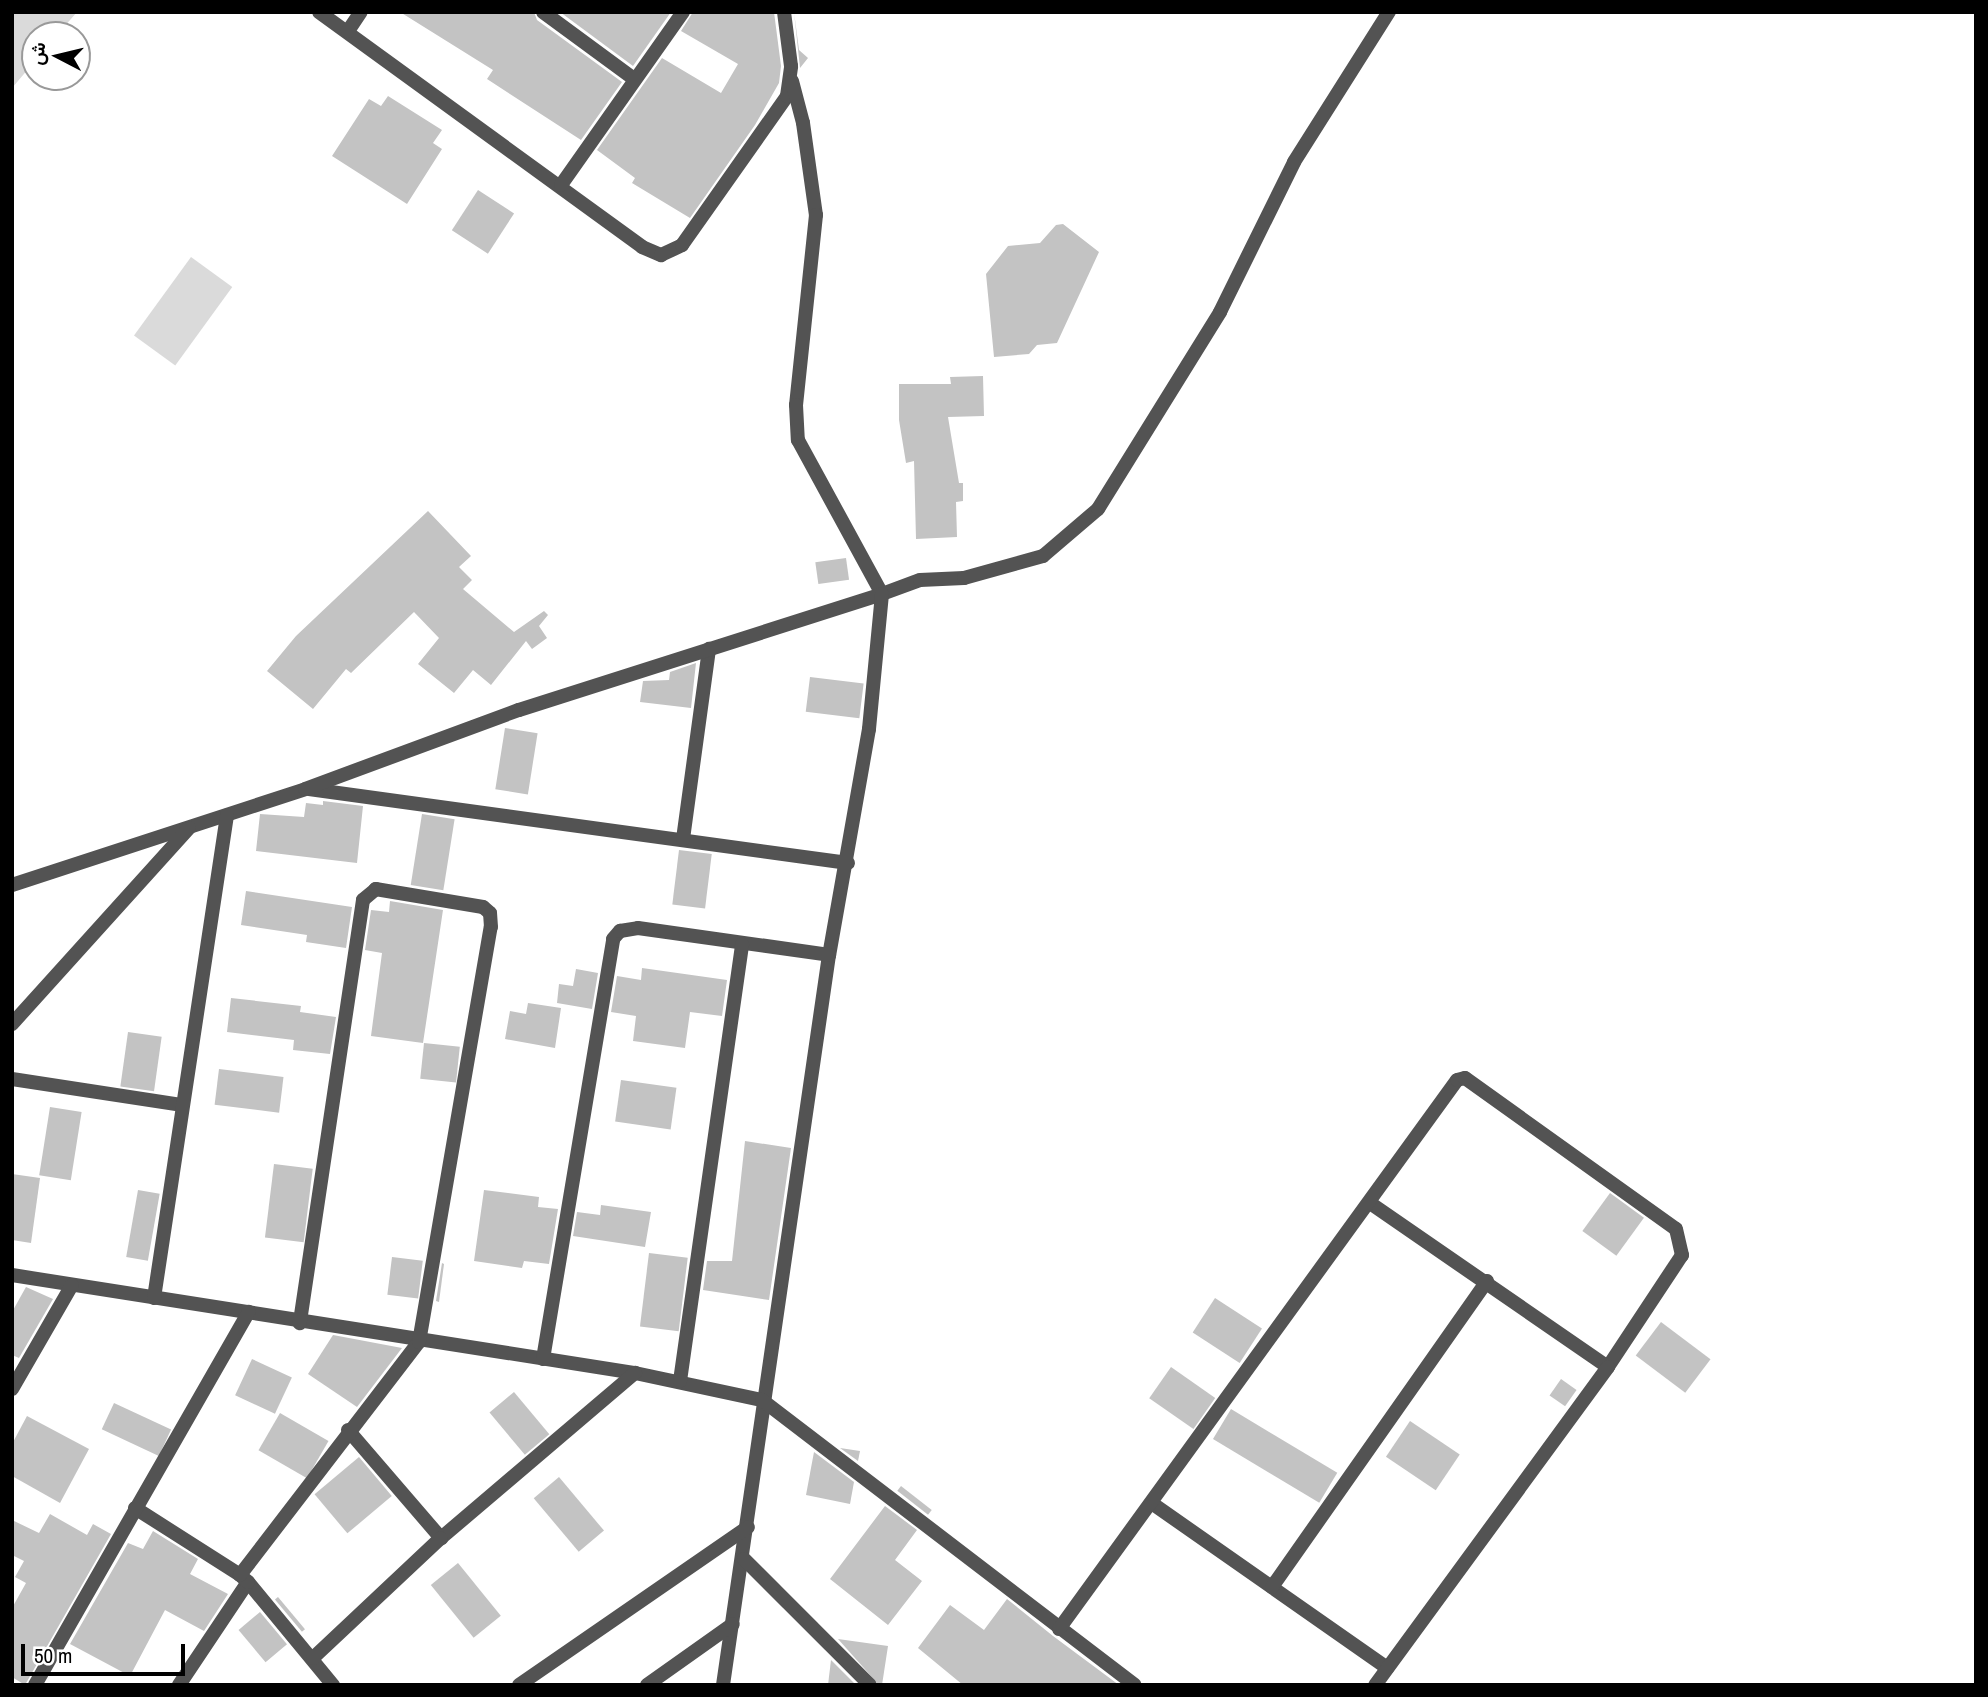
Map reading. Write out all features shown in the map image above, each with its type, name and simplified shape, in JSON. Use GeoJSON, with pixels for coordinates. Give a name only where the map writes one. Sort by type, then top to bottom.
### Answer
{"type":"FeatureCollection","features":[{"type":"Feature","properties":{"kind":"street"},"geometry":{"type":"LineString","coordinates":[[319,12],[652,253],[673,251],[782,106],[792,81]]}},
{"type":"Feature","properties":{"kind":"street"},"geometry":{"type":"LineString","coordinates":[[348,31],[361,12]]}},
{"type":"Feature","properties":{"kind":"street"},"geometry":{"type":"LineString","coordinates":[[543,12],[633,78]]}},
{"type":"Feature","properties":{"kind":"street"},"geometry":{"type":"LineString","coordinates":[[561,185],[633,78],[683,12]]}},
{"type":"Feature","properties":{"kind":"street"},"geometry":{"type":"LineString","coordinates":[[723,1685],[744,1559],[762,1400],[829,955],[848,863],[869,729],[882,594],[798,440],[796,405],[816,215],[803,123],[792,81],[784,12]]}},
{"type":"Feature","properties":{"kind":"street"},"geometry":{"type":"LineString","coordinates":[[12,885],[305,789],[519,710],[913,582],[964,578],[1043,556],[1098,509],[1220,312],[1294,162],[1389,12]]}},
{"type":"Feature","properties":{"kind":"street"},"geometry":{"type":"LineString","coordinates":[[683,839],[709,649]]}},
{"type":"Feature","properties":{"kind":"street"},"geometry":{"type":"LineString","coordinates":[[305,789],[848,863]]}},
{"type":"Feature","properties":{"kind":"street"},"geometry":{"type":"LineString","coordinates":[[154,1298],[181,1105],[228,815]]}},
{"type":"Feature","properties":{"kind":"street"},"geometry":{"type":"LineString","coordinates":[[12,1024],[190,827]]}},
{"type":"Feature","properties":{"kind":"street"},"geometry":{"type":"LineString","coordinates":[[179,1685],[244,1578],[348,1430],[419,1342],[491,918],[483,907],[376,889],[363,900],[300,1323]]}},
{"type":"Feature","properties":{"kind":"street"},"geometry":{"type":"LineString","coordinates":[[544,1359],[613,939],[620,931],[638,928],[829,955]]}},
{"type":"Feature","properties":{"kind":"street"},"geometry":{"type":"LineString","coordinates":[[680,1381],[742,944]]}},
{"type":"Feature","properties":{"kind":"street"},"geometry":{"type":"LineString","coordinates":[[12,1079],[181,1105]]}},
{"type":"Feature","properties":{"kind":"street"},"geometry":{"type":"LineString","coordinates":[[1059,1629],[1153,1504],[1457,1080],[1468,1080],[1676,1229],[1682,1241],[1682,1255],[1608,1367],[1375,1685]]}},
{"type":"Feature","properties":{"kind":"street"},"geometry":{"type":"LineString","coordinates":[[1370,1203],[1608,1367]]}},
{"type":"Feature","properties":{"kind":"street"},"geometry":{"type":"LineString","coordinates":[[12,1275],[419,1342],[635,1373],[762,1400],[1135,1685]]}},
{"type":"Feature","properties":{"kind":"street"},"geometry":{"type":"LineString","coordinates":[[1272,1587],[1487,1282]]}},
{"type":"Feature","properties":{"kind":"street"},"geometry":{"type":"LineString","coordinates":[[12,1389],[72,1286]]}},
{"type":"Feature","properties":{"kind":"street"},"geometry":{"type":"LineString","coordinates":[[35,1685],[248,1312]]}},
{"type":"Feature","properties":{"kind":"street"},"geometry":{"type":"LineString","coordinates":[[313,1658],[441,1538],[635,1373]]}},
{"type":"Feature","properties":{"kind":"street"},"geometry":{"type":"LineString","coordinates":[[348,1430],[441,1538]]}},
{"type":"Feature","properties":{"kind":"street"},"geometry":{"type":"LineString","coordinates":[[1153,1504],[1387,1668]]}},
{"type":"Feature","properties":{"kind":"street"},"geometry":{"type":"LineString","coordinates":[[135,1508],[244,1578],[333,1685]]}},
{"type":"Feature","properties":{"kind":"street"},"geometry":{"type":"LineString","coordinates":[[519,1685],[748,1527]]}},
{"type":"Feature","properties":{"kind":"street"},"geometry":{"type":"LineString","coordinates":[[744,1559],[870,1685]]}},
{"type":"Feature","properties":{"kind":"street"},"geometry":{"type":"LineString","coordinates":[[647,1685],[733,1624]]}},
{"type":"Feature","properties":{"kind":"shaded area"},"geometry":{"type":"Polygon","coordinates":[[[12,12],[77,12],[69,21],[21,21],[21,77],[12,88],[12,12]]]}},
{"type":"Feature","properties":{"kind":"shaded area"},"geometry":{"type":"Polygon","coordinates":[[[191,257],[232,287],[175,365],[134,335],[191,257]]]}},
{"type":"Feature","properties":{"kind":"building"},"geometry":{"type":"Polygon","coordinates":[[[400,12],[534,12],[537,20],[622,82],[581,140],[487,79],[493,70],[400,12]]]}},
{"type":"Feature","properties":{"kind":"building"},"geometry":{"type":"Polygon","coordinates":[[[560,12],[671,12],[633,66],[560,12]]]}},
{"type":"Feature","properties":{"kind":"building"},"geometry":{"type":"Polygon","coordinates":[[[693,12],[774,12],[781,66],[779,83],[755,125],[690,218],[632,183],[635,178],[597,150],[662,58],[721,93],[738,64],[681,31],[693,12]]]}},
{"type":"Feature","properties":{"kind":"building"},"geometry":{"type":"Polygon","coordinates":[[[794,12],[799,50],[808,58],[800,68],[794,12]]]}},
{"type":"Feature","properties":{"kind":"building"},"geometry":{"type":"Polygon","coordinates":[[[388,96],[442,130],[433,143],[442,149],[407,204],[332,156],[369,99],[381,106],[388,96]]]}},
{"type":"Feature","properties":{"kind":"building"},"geometry":{"type":"Polygon","coordinates":[[[478,190],[514,213],[488,254],[452,230],[478,190]]]}},
{"type":"Feature","properties":{"kind":"building"},"geometry":{"type":"Polygon","coordinates":[[[1063,224],[1099,252],[1057,343],[1037,345],[1029,354],[994,357],[986,274],[1008,246],[1040,243],[1056,225],[1063,224]]]}},
{"type":"Feature","properties":{"kind":"building"},"geometry":{"type":"Polygon","coordinates":[[[983,376],[984,416],[948,417],[959,483],[963,483],[963,501],[956,502],[957,537],[916,539],[914,461],[906,463],[899,420],[899,384],[951,384],[950,377],[983,376]]]}},
{"type":"Feature","properties":{"kind":"building"},"geometry":{"type":"Polygon","coordinates":[[[428,511],[471,556],[459,567],[472,580],[463,589],[514,632],[544,611],[548,615],[539,626],[547,638],[532,649],[526,641],[491,685],[473,670],[454,693],[418,664],[439,638],[414,612],[351,673],[346,669],[313,709],[267,671],[296,636],[428,511]]]}},
{"type":"Feature","properties":{"kind":"building"},"geometry":{"type":"Polygon","coordinates":[[[846,558],[849,580],[818,584],[815,562],[846,558]]]}},
{"type":"Feature","properties":{"kind":"building"},"geometry":{"type":"Polygon","coordinates":[[[696,663],[691,708],[640,702],[643,681],[669,680],[670,672],[696,663]]]}},
{"type":"Feature","properties":{"kind":"building"},"geometry":{"type":"Polygon","coordinates":[[[810,677],[864,684],[859,718],[806,712],[810,677]]]}},
{"type":"Feature","properties":{"kind":"building"},"geometry":{"type":"Polygon","coordinates":[[[505,728],[538,733],[528,794],[495,789],[505,728]]]}},
{"type":"Feature","properties":{"kind":"building"},"geometry":{"type":"Polygon","coordinates":[[[323,801],[363,806],[357,863],[256,851],[260,814],[304,817],[306,803],[323,805],[323,801]]]}},
{"type":"Feature","properties":{"kind":"building"},"geometry":{"type":"Polygon","coordinates":[[[422,814],[455,819],[443,890],[411,885],[422,814]]]}},
{"type":"Feature","properties":{"kind":"building"},"geometry":{"type":"Polygon","coordinates":[[[679,850],[712,854],[705,909],[672,905],[679,850]]]}},
{"type":"Feature","properties":{"kind":"building"},"geometry":{"type":"Polygon","coordinates":[[[246,891],[352,907],[346,948],[306,942],[307,935],[241,925],[246,891]]]}},
{"type":"Feature","properties":{"kind":"building"},"geometry":{"type":"Polygon","coordinates":[[[390,901],[443,910],[423,1043],[371,1036],[382,953],[365,950],[371,910],[389,912],[390,901]]]}},
{"type":"Feature","properties":{"kind":"building"},"geometry":{"type":"Polygon","coordinates":[[[642,968],[727,980],[722,1016],[690,1012],[685,1048],[633,1041],[636,1016],[611,1012],[617,976],[641,980],[642,968]]]}},
{"type":"Feature","properties":{"kind":"building"},"geometry":{"type":"Polygon","coordinates":[[[576,969],[598,973],[592,1009],[557,1003],[559,984],[573,986],[576,969]]]}},
{"type":"Feature","properties":{"kind":"building"},"geometry":{"type":"Polygon","coordinates":[[[231,998],[301,1006],[300,1012],[336,1017],[330,1054],[293,1050],[294,1040],[227,1032],[231,998]]]}},
{"type":"Feature","properties":{"kind":"building"},"geometry":{"type":"Polygon","coordinates":[[[528,1003],[561,1008],[555,1048],[505,1039],[510,1011],[526,1014],[528,1003]]]}},
{"type":"Feature","properties":{"kind":"building"},"geometry":{"type":"Polygon","coordinates":[[[128,1032],[162,1037],[154,1091],[120,1086],[128,1032]]]}},
{"type":"Feature","properties":{"kind":"building"},"geometry":{"type":"Polygon","coordinates":[[[424,1043],[460,1047],[456,1083],[420,1079],[424,1043]]]}},
{"type":"Feature","properties":{"kind":"building"},"geometry":{"type":"Polygon","coordinates":[[[219,1069],[284,1077],[279,1113],[215,1105],[219,1069]]]}},
{"type":"Feature","properties":{"kind":"building"},"geometry":{"type":"Polygon","coordinates":[[[621,1080],[676,1088],[671,1129],[615,1122],[621,1080]]]}},
{"type":"Feature","properties":{"kind":"building"},"geometry":{"type":"Polygon","coordinates":[[[50,1107],[82,1112],[71,1180],[39,1175],[50,1107]]]}},
{"type":"Feature","properties":{"kind":"building"},"geometry":{"type":"Polygon","coordinates":[[[745,1141],[791,1148],[769,1300],[703,1290],[707,1261],[732,1261],[745,1141]]]}},
{"type":"Feature","properties":{"kind":"building"},"geometry":{"type":"Polygon","coordinates":[[[274,1164],[313,1169],[304,1242],[265,1237],[274,1164]]]}},
{"type":"Feature","properties":{"kind":"building"},"geometry":{"type":"Polygon","coordinates":[[[12,1174],[40,1178],[31,1243],[12,1240],[12,1174]]]}},
{"type":"Feature","properties":{"kind":"building"},"geometry":{"type":"Polygon","coordinates":[[[138,1190],[160,1194],[148,1261],[126,1257],[138,1190]]]}},
{"type":"Feature","properties":{"kind":"building"},"geometry":{"type":"Polygon","coordinates":[[[484,1190],[539,1197],[538,1207],[558,1209],[549,1264],[524,1261],[522,1268],[474,1261],[484,1190]]]}},
{"type":"Feature","properties":{"kind":"building"},"geometry":{"type":"Polygon","coordinates":[[[1610,1193],[1644,1218],[1616,1256],[1582,1231],[1610,1193]]]}},
{"type":"Feature","properties":{"kind":"building"},"geometry":{"type":"Polygon","coordinates":[[[601,1205],[651,1212],[645,1247],[573,1236],[577,1212],[600,1215],[601,1205]]]}},
{"type":"Feature","properties":{"kind":"building"},"geometry":{"type":"Polygon","coordinates":[[[649,1253],[688,1258],[679,1331],[640,1326],[649,1253]]]}},
{"type":"Feature","properties":{"kind":"building"},"geometry":{"type":"Polygon","coordinates":[[[392,1257],[423,1261],[418,1298],[387,1295],[392,1257]]]}},
{"type":"Feature","properties":{"kind":"building"},"geometry":{"type":"Polygon","coordinates":[[[442,1263],[444,1264],[439,1302],[436,1301],[442,1263]]]}},
{"type":"Feature","properties":{"kind":"building"},"geometry":{"type":"Polygon","coordinates":[[[26,1287],[53,1299],[19,1358],[12,1355],[12,1312],[26,1287]]]}},
{"type":"Feature","properties":{"kind":"building"},"geometry":{"type":"Polygon","coordinates":[[[1215,1298],[1262,1328],[1240,1363],[1193,1332],[1215,1298]]]}},
{"type":"Feature","properties":{"kind":"building"},"geometry":{"type":"Polygon","coordinates":[[[1661,1322],[1711,1359],[1685,1393],[1636,1356],[1661,1322]]]}},
{"type":"Feature","properties":{"kind":"building"},"geometry":{"type":"Polygon","coordinates":[[[333,1335],[402,1348],[357,1407],[308,1374],[333,1335]]]}},
{"type":"Feature","properties":{"kind":"building"},"geometry":{"type":"Polygon","coordinates":[[[252,1359],[292,1378],[275,1414],[235,1395],[252,1359]]]}},
{"type":"Feature","properties":{"kind":"building"},"geometry":{"type":"Polygon","coordinates":[[[1171,1367],[1215,1398],[1193,1429],[1149,1398],[1171,1367]]]}},
{"type":"Feature","properties":{"kind":"building"},"geometry":{"type":"Polygon","coordinates":[[[1561,1379],[1577,1390],[1565,1406],[1550,1395],[1561,1379]]]}},
{"type":"Feature","properties":{"kind":"building"},"geometry":{"type":"Polygon","coordinates":[[[514,1392],[549,1434],[525,1455],[489,1413],[514,1392]]]}},
{"type":"Feature","properties":{"kind":"building"},"geometry":{"type":"Polygon","coordinates":[[[114,1403],[171,1430],[159,1456],[102,1429],[114,1403]]]}},
{"type":"Feature","properties":{"kind":"building"},"geometry":{"type":"Polygon","coordinates":[[[1231,1409],[1337,1473],[1319,1503],[1213,1439],[1231,1409]]]}},
{"type":"Feature","properties":{"kind":"building"},"geometry":{"type":"Polygon","coordinates":[[[280,1413],[328,1441],[307,1478],[258,1450],[280,1413]]]}},
{"type":"Feature","properties":{"kind":"building"},"geometry":{"type":"Polygon","coordinates":[[[27,1416],[89,1449],[60,1503],[12,1476],[12,1444],[27,1416]]]}},
{"type":"Feature","properties":{"kind":"building"},"geometry":{"type":"Polygon","coordinates":[[[1410,1421],[1460,1455],[1436,1490],[1386,1457],[1410,1421]]]}},
{"type":"Feature","properties":{"kind":"building"},"geometry":{"type":"Polygon","coordinates":[[[840,1448],[860,1451],[858,1461],[840,1448]]]}},
{"type":"Feature","properties":{"kind":"building"},"geometry":{"type":"Polygon","coordinates":[[[814,1452],[854,1482],[850,1504],[806,1495],[814,1452]]]}},
{"type":"Feature","properties":{"kind":"building"},"geometry":{"type":"Polygon","coordinates":[[[359,1457],[392,1496],[347,1533],[315,1494],[359,1457]]]}},
{"type":"Feature","properties":{"kind":"building"},"geometry":{"type":"Polygon","coordinates":[[[559,1477],[604,1531],[579,1552],[534,1498],[559,1477]]]}},
{"type":"Feature","properties":{"kind":"building"},"geometry":{"type":"Polygon","coordinates":[[[901,1486],[932,1510],[928,1515],[897,1491],[901,1486]]]}},
{"type":"Feature","properties":{"kind":"building"},"geometry":{"type":"Polygon","coordinates":[[[885,1506],[917,1530],[895,1560],[922,1581],[888,1625],[830,1579],[885,1506]]]}},
{"type":"Feature","properties":{"kind":"building"},"geometry":{"type":"Polygon","coordinates":[[[50,1514],[87,1535],[93,1524],[111,1534],[25,1685],[12,1677],[12,1608],[26,1583],[15,1577],[24,1561],[12,1555],[12,1520],[39,1533],[50,1514]]]}},
{"type":"Feature","properties":{"kind":"building"},"geometry":{"type":"Polygon","coordinates":[[[153,1531],[198,1559],[190,1574],[228,1594],[204,1631],[165,1610],[130,1676],[70,1644],[128,1543],[143,1549],[153,1531]]]}},
{"type":"Feature","properties":{"kind":"building"},"geometry":{"type":"Polygon","coordinates":[[[458,1563],[501,1616],[474,1638],[431,1585],[458,1563]]]}},
{"type":"Feature","properties":{"kind":"building"},"geometry":{"type":"Polygon","coordinates":[[[278,1597],[305,1629],[302,1632],[275,1600],[278,1597]]]}},
{"type":"Feature","properties":{"kind":"building"},"geometry":{"type":"Polygon","coordinates":[[[1007,1599],[1119,1685],[963,1685],[918,1648],[950,1605],[984,1630],[1007,1599]]]}},
{"type":"Feature","properties":{"kind":"building"},"geometry":{"type":"Polygon","coordinates":[[[260,1612],[287,1644],[266,1662],[239,1630],[260,1612]]]}},
{"type":"Feature","properties":{"kind":"building"},"geometry":{"type":"Polygon","coordinates":[[[838,1639],[888,1646],[882,1685],[879,1685],[838,1639]]]}},
{"type":"Feature","properties":{"kind":"building"},"geometry":{"type":"Polygon","coordinates":[[[831,1660],[856,1685],[828,1685],[831,1660]]]}}]}
